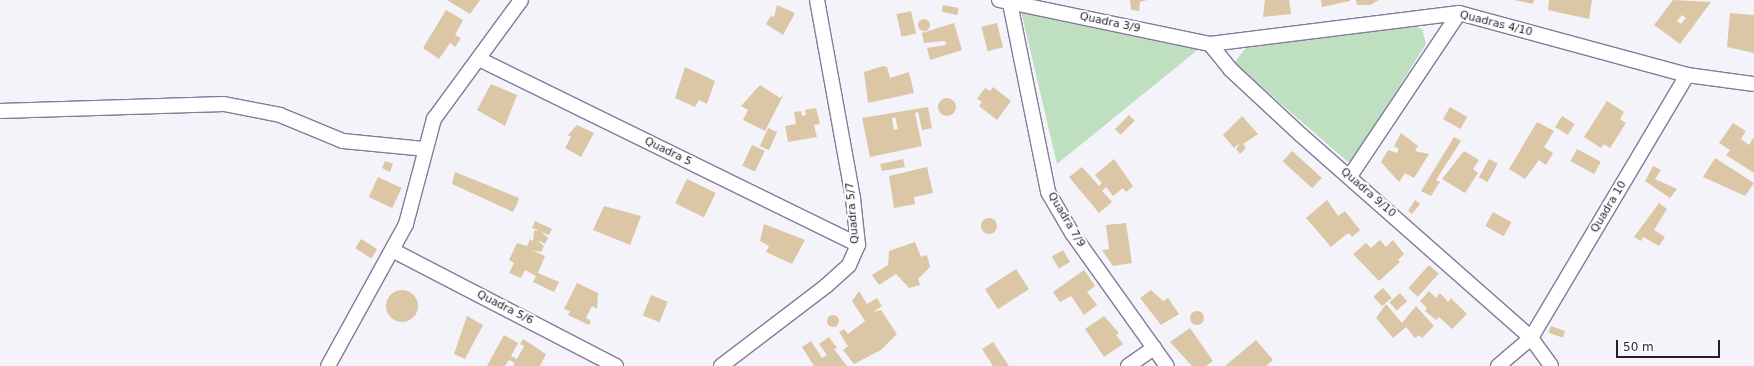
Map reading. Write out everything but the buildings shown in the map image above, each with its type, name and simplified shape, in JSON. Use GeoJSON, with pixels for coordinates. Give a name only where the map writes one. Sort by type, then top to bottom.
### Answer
{"type":"FeatureCollection","features":[{"type":"Feature","properties":{"kind":"street"},"geometry":{"type":"LineString","coordinates":[[328,366],[394,251],[414,203],[424,149],[434,119],[521,0]]}},
{"type":"Feature","properties":{"kind":"street","name":"Quadra 5/7"},"geometry":{"type":"LineString","coordinates":[[721,366],[826,286],[849,265],[858,245],[853,198],[817,0]]}},
{"type":"Feature","properties":{"kind":"street","name":"Quadra 3/9"},"geometry":{"type":"LineString","coordinates":[[1004,1],[1210,44]]}},
{"type":"Feature","properties":{"kind":"street","name":"Quadra 7/9"},"geometry":{"type":"LineString","coordinates":[[1004,1],[1048,192],[1072,233],[1167,366]]}},
{"type":"Feature","properties":{"kind":"street"},"geometry":{"type":"LineString","coordinates":[[1350,176],[1459,14]]}},
{"type":"Feature","properties":{"kind":"street","name":"Quadras 4/10"},"geometry":{"type":"LineString","coordinates":[[1210,44],[1459,14],[1686,76],[1754,84]]}},
{"type":"Feature","properties":{"kind":"street","name":"Quadra 9/10"},"geometry":{"type":"LineString","coordinates":[[1210,44],[1230,70],[1532,338],[1551,366]]}},
{"type":"Feature","properties":{"kind":"street","name":"Quadra 5"},"geometry":{"type":"LineString","coordinates":[[479,59],[858,245]]}},
{"type":"Feature","properties":{"kind":"street","name":"Quadra 10"},"geometry":{"type":"LineString","coordinates":[[1532,338],[1686,76]]}},
{"type":"Feature","properties":{"kind":"street"},"geometry":{"type":"LineString","coordinates":[[0,111],[224,104],[280,115],[343,141],[424,149]]}},
{"type":"Feature","properties":{"kind":"street","name":"Quadra 5/6"},"geometry":{"type":"LineString","coordinates":[[394,251],[616,366]]}},
{"type":"Feature","properties":{"kind":"street"},"geometry":{"type":"LineString","coordinates":[[1498,366],[1532,338]]}},
{"type":"Feature","properties":{"kind":"street"},"geometry":{"type":"LineString","coordinates":[[1128,366],[1154,348]]}},
{"type":"Feature","properties":{"kind":"green space"},"geometry":{"type":"Polygon","coordinates":[[[1021,11],[1200,48],[1057,164],[1021,11]]]}},
{"type":"Feature","properties":{"kind":"green space"},"geometry":{"type":"Polygon","coordinates":[[[1412,25],[1422,29],[1426,44],[1353,160],[1348,162],[1234,63],[1246,48],[1412,25]]]}}]}
